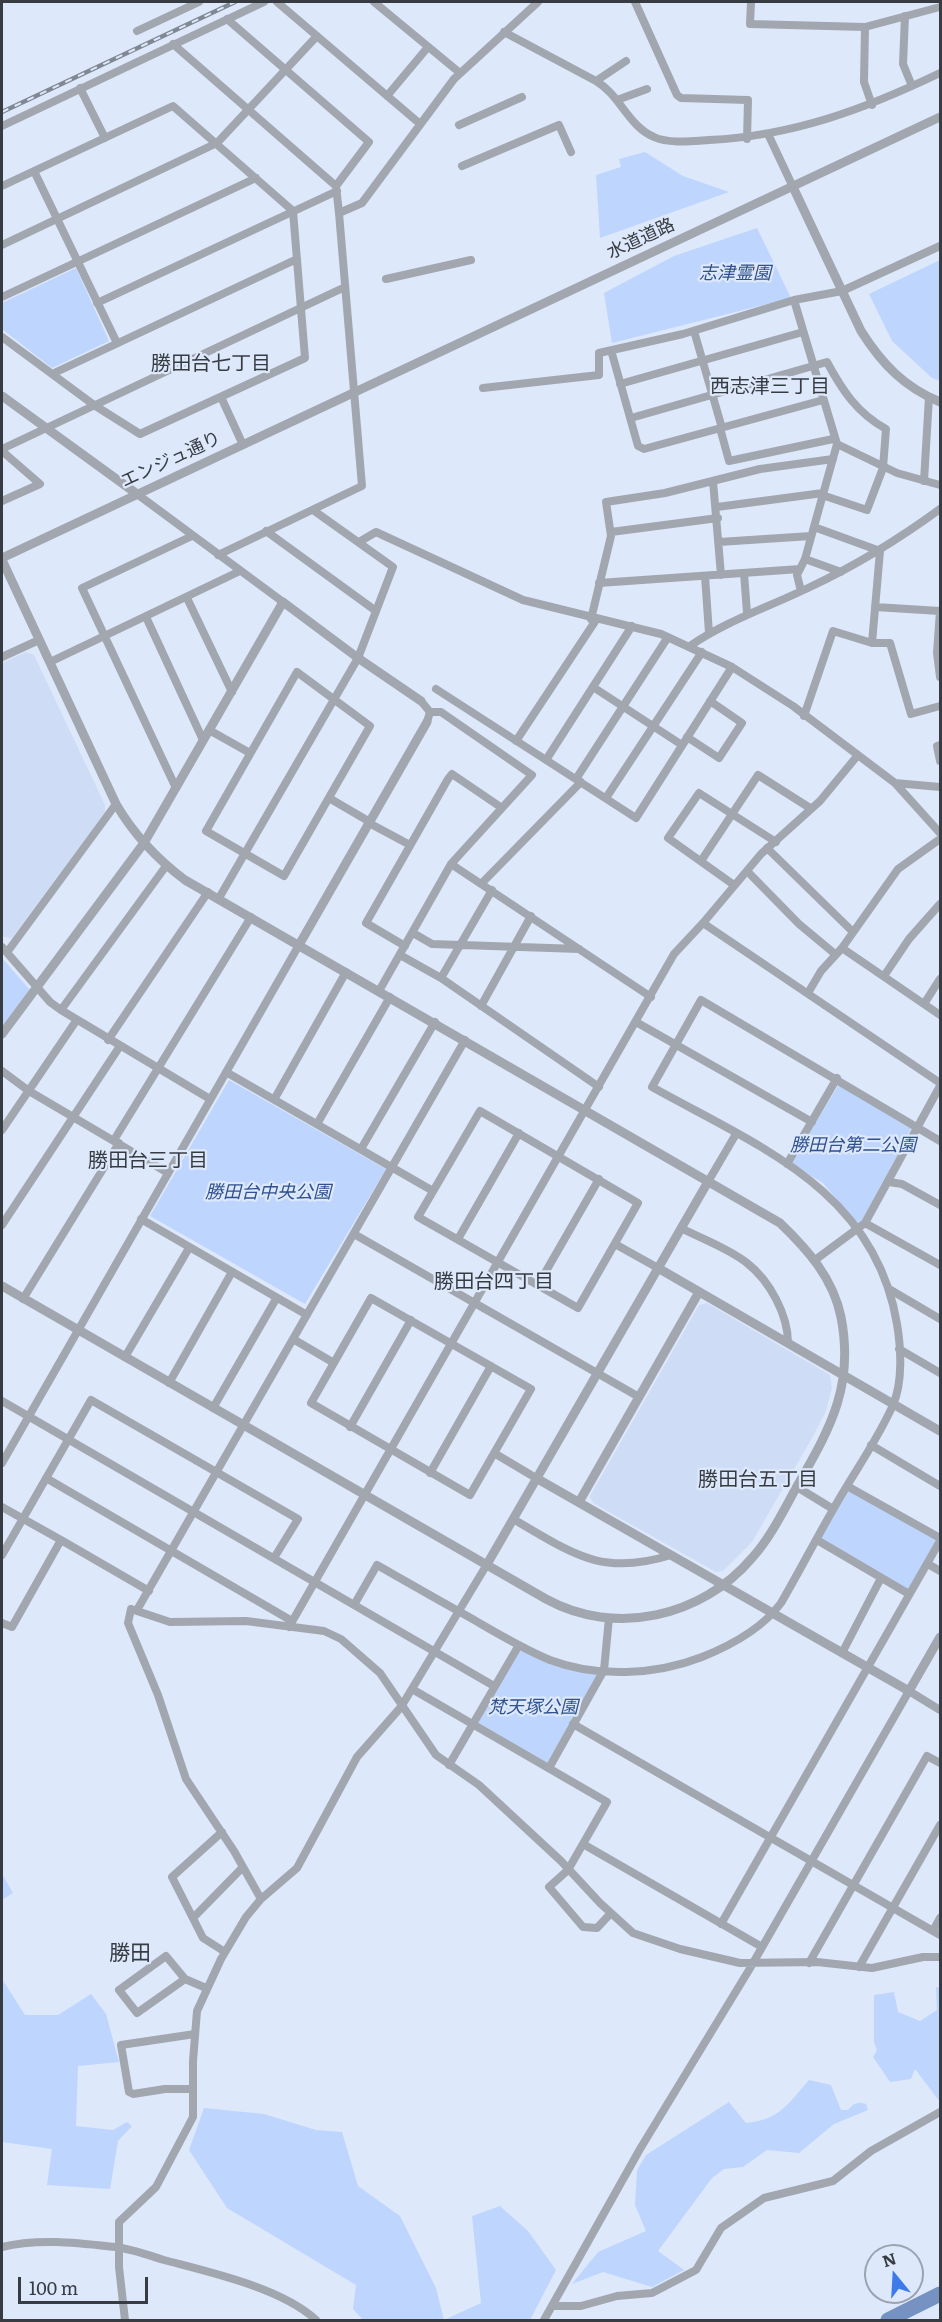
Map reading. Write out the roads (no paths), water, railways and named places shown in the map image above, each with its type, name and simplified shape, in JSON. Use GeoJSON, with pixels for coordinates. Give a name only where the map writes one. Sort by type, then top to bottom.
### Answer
{"type":"FeatureCollection","features":[{"type":"Feature","properties":{"kind":"street"},"geometry":{"type":"LineString","coordinates":[[137,32],[200,2]]}},
{"type":"Feature","properties":{"kind":"street"},"geometry":{"type":"LineString","coordinates":[[2,126],[264,2]]}},
{"type":"Feature","properties":{"kind":"street"},"geometry":{"type":"LineString","coordinates":[[277,2],[419,123]]}},
{"type":"Feature","properties":{"kind":"street"},"geometry":{"type":"LineString","coordinates":[[374,2],[460,73]]}},
{"type":"Feature","properties":{"kind":"street"},"geometry":{"type":"LineString","coordinates":[[339,213],[362,203],[419,123],[460,73],[538,2]]}},
{"type":"Feature","properties":{"kind":"street"},"geometry":{"type":"LineString","coordinates":[[635,2],[677,95],[748,100],[747,139]]}},
{"type":"Feature","properties":{"kind":"street"},"geometry":{"type":"LineString","coordinates":[[751,2],[750,24],[865,27],[940,7]]}},
{"type":"Feature","properties":{"kind":"street"},"geometry":{"type":"LineString","coordinates":[[905,16],[903,64],[912,86]]}},
{"type":"Feature","properties":{"kind":"street"},"geometry":{"type":"LineString","coordinates":[[97,303],[336,189],[369,142],[227,19]]}},
{"type":"Feature","properties":{"kind":"street"},"geometry":{"type":"LineString","coordinates":[[865,27],[864,82],[872,105]]}},
{"type":"Feature","properties":{"kind":"street"},"geometry":{"type":"LineString","coordinates":[[504,32],[605,86],[637,127],[657,138],[698,141],[747,139],[826,120],[872,105],[940,73]]}},
{"type":"Feature","properties":{"kind":"street"},"geometry":{"type":"LineString","coordinates":[[2,245],[217,143],[317,36]]}},
{"type":"Feature","properties":{"kind":"street"},"geometry":{"type":"LineString","coordinates":[[173,44],[336,189],[355,392],[362,486],[218,555]]}},
{"type":"Feature","properties":{"kind":"street"},"geometry":{"type":"LineString","coordinates":[[387,96],[428,47]]}},
{"type":"Feature","properties":{"kind":"street"},"geometry":{"type":"LineString","coordinates":[[596,81],[626,61]]}},
{"type":"Feature","properties":{"kind":"street"},"geometry":{"type":"LineString","coordinates":[[80,88],[105,138]]}},
{"type":"Feature","properties":{"kind":"street"},"geometry":{"type":"LineString","coordinates":[[617,100],[646,89]]}},
{"type":"Feature","properties":{"kind":"street"},"geometry":{"type":"LineString","coordinates":[[459,125],[522,97]]}},
{"type":"Feature","properties":{"kind":"street"},"geometry":{"type":"LineString","coordinates":[[2,186],[173,106],[293,211],[305,357],[140,434],[6,344],[2,336]]}},
{"type":"Feature","properties":{"kind":"street","name":"水道道路"},"geometry":{"type":"LineString","coordinates":[[355,392],[940,117]]}},
{"type":"Feature","properties":{"kind":"street"},"geometry":{"type":"LineString","coordinates":[[462,166],[559,125],[571,152]]}},
{"type":"Feature","properties":{"kind":"street"},"geometry":{"type":"LineString","coordinates":[[768,134],[861,331],[884,364],[912,387],[940,402]]}},
{"type":"Feature","properties":{"kind":"street"},"geometry":{"type":"LineString","coordinates":[[34,171],[117,344]]}},
{"type":"Feature","properties":{"kind":"street"},"geometry":{"type":"LineString","coordinates":[[2,297],[256,178]]}},
{"type":"Feature","properties":{"kind":"street"},"geometry":{"type":"LineString","coordinates":[[483,388],[599,375],[598,353],[694,331],[794,300],[842,291],[940,246]]}},
{"type":"Feature","properties":{"kind":"street"},"geometry":{"type":"LineString","coordinates":[[52,374],[297,259]]}},
{"type":"Feature","properties":{"kind":"street"},"geometry":{"type":"LineString","coordinates":[[386,279],[471,260]]}},
{"type":"Feature","properties":{"kind":"street"},"geometry":{"type":"LineString","coordinates":[[2,501],[40,484],[2,450],[345,287]]}},
{"type":"Feature","properties":{"kind":"street"},"geometry":{"type":"LineString","coordinates":[[794,300],[835,442],[833,459],[805,559],[797,575],[801,591]]}},
{"type":"Feature","properties":{"kind":"street"},"geometry":{"type":"LineString","coordinates":[[694,331],[729,462],[835,442],[883,468],[940,485]]}},
{"type":"Feature","properties":{"kind":"street"},"geometry":{"type":"LineString","coordinates":[[620,384],[803,332]]}},
{"type":"Feature","properties":{"kind":"street"},"geometry":{"type":"LineString","coordinates":[[611,350],[638,446],[644,449],[823,400]]}},
{"type":"Feature","properties":{"kind":"street"},"geometry":{"type":"LineString","coordinates":[[631,418],[827,362],[842,390],[868,418],[886,429],[883,468],[867,510],[823,494],[717,507]]}},
{"type":"Feature","properties":{"kind":"street","name":"エンジュ通り"},"geometry":{"type":"LineString","coordinates":[[2,559],[355,392]]}},
{"type":"Feature","properties":{"kind":"street"},"geometry":{"type":"LineString","coordinates":[[2,396],[358,658],[422,701],[430,711],[441,712],[532,775],[451,864],[379,991]]}},
{"type":"Feature","properties":{"kind":"street"},"geometry":{"type":"LineString","coordinates":[[221,396],[243,445]]}},
{"type":"Feature","properties":{"kind":"street"},"geometry":{"type":"LineString","coordinates":[[924,481],[929,397]]}},
{"type":"Feature","properties":{"kind":"street"},"geometry":{"type":"LineString","coordinates":[[516,741],[593,619],[611,532],[606,502],[665,493],[760,469],[833,459]]}},
{"type":"Feature","properties":{"kind":"street"},"geometry":{"type":"LineString","coordinates":[[713,481],[721,575]]}},
{"type":"Feature","properties":{"kind":"street"},"geometry":{"type":"LineString","coordinates":[[690,646],[747,613],[801,591],[880,551],[940,509]]}},
{"type":"Feature","properties":{"kind":"street"},"geometry":{"type":"LineString","coordinates":[[219,898],[358,658],[393,567],[314,510]]}},
{"type":"Feature","properties":{"kind":"street"},"geometry":{"type":"LineString","coordinates":[[611,532],[717,518]]}},
{"type":"Feature","properties":{"kind":"street"},"geometry":{"type":"LineString","coordinates":[[814,527],[880,551]]}},
{"type":"Feature","properties":{"kind":"street"},"geometry":{"type":"LineString","coordinates":[[266,531],[376,611]]}},
{"type":"Feature","properties":{"kind":"street"},"geometry":{"type":"LineString","coordinates":[[358,543],[376,532],[523,600],[593,619],[632,626],[690,646],[732,667],[858,755],[895,783],[940,833]]}},
{"type":"Feature","properties":{"kind":"street"},"geometry":{"type":"LineString","coordinates":[[176,788],[82,588],[192,536]]}},
{"type":"Feature","properties":{"kind":"street"},"geometry":{"type":"LineString","coordinates":[[719,542],[811,536]]}},
{"type":"Feature","properties":{"kind":"street"},"geometry":{"type":"LineString","coordinates":[[872,643],[880,551]]}},
{"type":"Feature","properties":{"kind":"street"},"geometry":{"type":"LineString","coordinates":[[2,559],[116,804],[144,843],[166,866],[185,880],[780,1223],[815,1260],[830,1284],[840,1315],[845,1347],[844,1376],[839,1404],[831,1424],[796,1487],[760,1548],[724,1586],[705,1598],[669,1613],[645,1618],[609,1618],[556,1605],[2,1286]]}},
{"type":"Feature","properties":{"kind":"street"},"geometry":{"type":"LineString","coordinates":[[805,559],[841,572]]}},
{"type":"Feature","properties":{"kind":"street"},"geometry":{"type":"LineString","coordinates":[[599,583],[800,569]]}},
{"type":"Feature","properties":{"kind":"street"},"geometry":{"type":"LineString","coordinates":[[50,662],[240,571]]}},
{"type":"Feature","properties":{"kind":"street"},"geometry":{"type":"LineString","coordinates":[[744,573],[747,613]]}},
{"type":"Feature","properties":{"kind":"street"},"geometry":{"type":"LineString","coordinates":[[705,576],[709,633]]}},
{"type":"Feature","properties":{"kind":"street"},"geometry":{"type":"LineString","coordinates":[[187,598],[232,692]]}},
{"type":"Feature","properties":{"kind":"street"},"geometry":{"type":"LineString","coordinates":[[2,1034],[144,843],[283,602]]}},
{"type":"Feature","properties":{"kind":"street"},"geometry":{"type":"LineString","coordinates":[[874,607],[940,611],[937,653],[940,677]]}},
{"type":"Feature","properties":{"kind":"street"},"geometry":{"type":"LineString","coordinates":[[146,617],[204,740]]}},
{"type":"Feature","properties":{"kind":"street"},"geometry":{"type":"LineString","coordinates":[[546,760],[632,626]]}},
{"type":"Feature","properties":{"kind":"street"},"geometry":{"type":"LineString","coordinates":[[804,716],[833,631],[872,643],[890,643],[911,714],[940,706]]}},
{"type":"Feature","properties":{"kind":"street"},"geometry":{"type":"LineString","coordinates":[[481,884],[578,781],[668,637]]}},
{"type":"Feature","properties":{"kind":"street"},"geometry":{"type":"LineString","coordinates":[[2,657],[39,640]]}},
{"type":"Feature","properties":{"kind":"street"},"geometry":{"type":"LineString","coordinates":[[606,798],[702,652]]}},
{"type":"Feature","properties":{"kind":"street"},"geometry":{"type":"LineString","coordinates":[[436,689],[636,818],[732,667]]}},
{"type":"Feature","properties":{"kind":"street"},"geometry":{"type":"LineString","coordinates":[[297,672],[334,699],[370,726],[284,876],[206,831],[297,672]]}},
{"type":"Feature","properties":{"kind":"street"},"geometry":{"type":"LineString","coordinates":[[594,687],[682,745]]}},
{"type":"Feature","properties":{"kind":"street"},"geometry":{"type":"LineString","coordinates":[[687,737],[720,758],[742,723],[710,701]]}},
{"type":"Feature","properties":{"kind":"street"},"geometry":{"type":"LineString","coordinates":[[2,1462],[427,722],[430,711]]}},
{"type":"Feature","properties":{"kind":"street"},"geometry":{"type":"LineString","coordinates":[[209,730],[250,753]]}},
{"type":"Feature","properties":{"kind":"street"},"geometry":{"type":"LineString","coordinates":[[940,745],[938,746],[940,761]]}},
{"type":"Feature","properties":{"kind":"street"},"geometry":{"type":"LineString","coordinates":[[290,1624],[674,954],[704,923],[767,848],[820,801],[858,755]]}},
{"type":"Feature","properties":{"kind":"street"},"geometry":{"type":"LineString","coordinates":[[405,946],[366,923],[452,774],[502,808]]}},
{"type":"Feature","properties":{"kind":"street"},"geometry":{"type":"LineString","coordinates":[[700,861],[758,776],[810,808]]}},
{"type":"Feature","properties":{"kind":"street"},"geometry":{"type":"LineString","coordinates":[[895,783],[940,787]]}},
{"type":"Feature","properties":{"kind":"street"},"geometry":{"type":"LineString","coordinates":[[734,885],[668,838],[699,793],[776,842]]}},
{"type":"Feature","properties":{"kind":"street"},"geometry":{"type":"LineString","coordinates":[[329,798],[410,845]]}},
{"type":"Feature","properties":{"kind":"street"},"geometry":{"type":"LineString","coordinates":[[116,804],[5,949],[37,987],[76,1022],[210,1099]]}},
{"type":"Feature","properties":{"kind":"street"},"geometry":{"type":"LineString","coordinates":[[808,993],[821,971],[839,951],[898,869],[940,839]]}},
{"type":"Feature","properties":{"kind":"street"},"geometry":{"type":"LineString","coordinates":[[767,848],[853,932]]}},
{"type":"Feature","properties":{"kind":"street"},"geometry":{"type":"LineString","coordinates":[[451,864],[651,996]]}},
{"type":"Feature","properties":{"kind":"street"},"geometry":{"type":"LineString","coordinates":[[61,1010],[166,866]]}},
{"type":"Feature","properties":{"kind":"street"},"geometry":{"type":"LineString","coordinates":[[747,871],[799,924],[839,951],[884,976],[940,1015]]}},
{"type":"Feature","properties":{"kind":"street"},"geometry":{"type":"LineString","coordinates":[[441,978],[492,890]]}},
{"type":"Feature","properties":{"kind":"street"},"geometry":{"type":"LineString","coordinates":[[108,1040],[208,892]]}},
{"type":"Feature","properties":{"kind":"street"},"geometry":{"type":"LineString","coordinates":[[884,976],[909,939],[940,904]]}},
{"type":"Feature","properties":{"kind":"street"},"geometry":{"type":"LineString","coordinates":[[23,1299],[117,1142],[157,1068],[251,916]]}},
{"type":"Feature","properties":{"kind":"street"},"geometry":{"type":"LineString","coordinates":[[481,1006],[531,916]]}},
{"type":"Feature","properties":{"kind":"street"},"geometry":{"type":"LineString","coordinates":[[704,923],[940,1085],[891,1174],[889,1182],[865,1222],[815,1260]]}},
{"type":"Feature","properties":{"kind":"street"},"geometry":{"type":"LineString","coordinates":[[413,933],[432,944],[512,949],[579,949]]}},
{"type":"Feature","properties":{"kind":"street"},"geometry":{"type":"LineString","coordinates":[[400,955],[441,978],[599,1087]]}},
{"type":"Feature","properties":{"kind":"street"},"geometry":{"type":"LineString","coordinates":[[275,1098],[346,972]]}},
{"type":"Feature","properties":{"kind":"street"},"geometry":{"type":"LineString","coordinates":[[924,1004],[940,979]]}},
{"type":"Feature","properties":{"kind":"street"},"geometry":{"type":"LineString","coordinates":[[317,1124],[390,997]]}},
{"type":"Feature","properties":{"kind":"street"},"geometry":{"type":"LineString","coordinates":[[354,1605],[377,1565],[519,1645],[569,1666],[604,1670],[650,1670],[685,1664],[729,1645],[773,1614],[894,1404],[899,1349],[889,1289],[872,1251],[834,1200],[819,1185],[787,1164],[652,1087],[701,1000],[837,1078],[940,1141]]}},
{"type":"Feature","properties":{"kind":"street"},"geometry":{"type":"LineString","coordinates":[[2,1130],[76,1022]]}},
{"type":"Feature","properties":{"kind":"street"},"geometry":{"type":"LineString","coordinates":[[636,1022],[812,1122]]}},
{"type":"Feature","properties":{"kind":"street"},"geometry":{"type":"LineString","coordinates":[[361,1149],[435,1023]]}},
{"type":"Feature","properties":{"kind":"street"},"geometry":{"type":"LineString","coordinates":[[137,1610],[465,1040]]}},
{"type":"Feature","properties":{"kind":"street"},"geometry":{"type":"LineString","coordinates":[[2,1225],[120,1046]]}},
{"type":"Feature","properties":{"kind":"street"},"geometry":{"type":"LineString","coordinates":[[2,1071],[29,1091],[168,1173]]}},
{"type":"Feature","properties":{"kind":"street"},"geometry":{"type":"LineString","coordinates":[[226,1072],[275,1098],[433,1191]]}},
{"type":"Feature","properties":{"kind":"street"},"geometry":{"type":"LineString","coordinates":[[787,1164],[837,1078]]}},
{"type":"Feature","properties":{"kind":"street"},"geometry":{"type":"LineString","coordinates":[[480,1111],[519,1133],[638,1203],[578,1308],[418,1217],[480,1111]]}},
{"type":"Feature","properties":{"kind":"street"},"geometry":{"type":"LineString","coordinates":[[458,1239],[519,1133]]}},
{"type":"Feature","properties":{"kind":"street"},"geometry":{"type":"LineString","coordinates":[[125,2320],[118,2247],[120,2222],[156,2187],[193,2117],[197,2011],[206,1988],[225,1952],[261,1899],[297,1868],[357,1757],[401,1707],[486,1566],[735,1134]]}},
{"type":"Feature","properties":{"kind":"street"},"geometry":{"type":"LineString","coordinates":[[538,1285],[599,1179]]}},
{"type":"Feature","properties":{"kind":"street"},"geometry":{"type":"LineString","coordinates":[[889,1182],[902,1184],[940,1205]]}},
{"type":"Feature","properties":{"kind":"street"},"geometry":{"type":"LineString","coordinates":[[141,1219],[307,1315]]}},
{"type":"Feature","properties":{"kind":"street"},"geometry":{"type":"LineString","coordinates":[[865,1222],[940,1265]]}},
{"type":"Feature","properties":{"kind":"street"},"geometry":{"type":"LineString","coordinates":[[681,1228],[747,1263],[779,1306],[788,1329],[788,1343]]}},
{"type":"Feature","properties":{"kind":"street"},"geometry":{"type":"LineString","coordinates":[[354,1234],[639,1397]]}},
{"type":"Feature","properties":{"kind":"street"},"geometry":{"type":"LineString","coordinates":[[615,1244],[940,1431]]}},
{"type":"Feature","properties":{"kind":"street"},"geometry":{"type":"LineString","coordinates":[[125,1357],[189,1248]]}},
{"type":"Feature","properties":{"kind":"street"},"geometry":{"type":"LineString","coordinates":[[170,1383],[232,1272]]}},
{"type":"Feature","properties":{"kind":"street"},"geometry":{"type":"LineString","coordinates":[[889,1289],[940,1319]]}},
{"type":"Feature","properties":{"kind":"street"},"geometry":{"type":"LineString","coordinates":[[579,1502],[699,1292]]}},
{"type":"Feature","properties":{"kind":"street"},"geometry":{"type":"LineString","coordinates":[[371,1298],[411,1320],[531,1389],[470,1495],[311,1403],[371,1298]]}},
{"type":"Feature","properties":{"kind":"street"},"geometry":{"type":"LineString","coordinates":[[213,1408],[276,1299]]}},
{"type":"Feature","properties":{"kind":"street"},"geometry":{"type":"LineString","coordinates":[[350,1427],[411,1320]]}},
{"type":"Feature","properties":{"kind":"street"},"geometry":{"type":"LineString","coordinates":[[293,1339],[334,1363]]}},
{"type":"Feature","properties":{"kind":"street"},"geometry":{"type":"LineString","coordinates":[[899,1349],[940,1374]]}},
{"type":"Feature","properties":{"kind":"street"},"geometry":{"type":"LineString","coordinates":[[430,1473],[491,1366]]}},
{"type":"Feature","properties":{"kind":"street"},"geometry":{"type":"LineString","coordinates":[[2,1555],[91,1400],[298,1519],[274,1558]]}},
{"type":"Feature","properties":{"kind":"street"},"geometry":{"type":"LineString","coordinates":[[2,1401],[494,1686]]}},
{"type":"Feature","properties":{"kind":"street"},"geometry":{"type":"LineString","coordinates":[[871,1445],[940,1486]]}},
{"type":"Feature","properties":{"kind":"street"},"geometry":{"type":"LineString","coordinates":[[494,1453],[940,1710]]}},
{"type":"Feature","properties":{"kind":"street"},"geometry":{"type":"LineString","coordinates":[[46,1478],[290,1624]]}},
{"type":"Feature","properties":{"kind":"street"},"geometry":{"type":"LineString","coordinates":[[722,1924],[928,1564],[940,1539],[847,1486]]}},
{"type":"Feature","properties":{"kind":"street"},"geometry":{"type":"LineString","coordinates":[[796,1487],[833,1509]]}},
{"type":"Feature","properties":{"kind":"street"},"geometry":{"type":"LineString","coordinates":[[2,1507],[149,1591]]}},
{"type":"Feature","properties":{"kind":"street"},"geometry":{"type":"LineString","coordinates":[[513,1519],[571,1552],[593,1561],[635,1564],[671,1555]]}},
{"type":"Feature","properties":{"kind":"street"},"geometry":{"type":"LineString","coordinates":[[2,1623],[12,1627],[62,1540]]}},
{"type":"Feature","properties":{"kind":"street"},"geometry":{"type":"LineString","coordinates":[[817,1540],[909,1594]]}},
{"type":"Feature","properties":{"kind":"street"},"geometry":{"type":"LineString","coordinates":[[928,1564],[940,1571]]}},
{"type":"Feature","properties":{"kind":"street"},"geometry":{"type":"LineString","coordinates":[[842,1653],[881,1578]]}},
{"type":"Feature","properties":{"kind":"street"},"geometry":{"type":"LineString","coordinates":[[261,1899],[222,1832],[186,1779],[158,1695],[128,1623],[131,1609],[144,1615],[180,1624],[246,1621],[290,1624],[324,1631],[341,1639],[380,1673],[398,1697],[401,1707],[436,1755],[479,1785],[633,1933],[719,1959],[752,1964],[809,1963],[872,1968],[914,1959],[940,1957]]}},
{"type":"Feature","properties":{"kind":"street"},"geometry":{"type":"LineString","coordinates":[[549,1767],[604,1670],[609,1618]]}},
{"type":"Feature","properties":{"kind":"street"},"geometry":{"type":"LineString","coordinates":[[544,2320],[640,2149],[762,1947],[940,1637]]}},
{"type":"Feature","properties":{"kind":"street"},"geometry":{"type":"LineString","coordinates":[[449,1765],[519,1645]]}},
{"type":"Feature","properties":{"kind":"street"},"geometry":{"type":"LineString","coordinates":[[412,1689],[607,1802],[568,1870],[549,1887],[583,1927],[597,1928],[611,1913]]}},
{"type":"Feature","properties":{"kind":"street"},"geometry":{"type":"LineString","coordinates":[[573,1724],[937,1933],[940,1918]]}},
{"type":"Feature","properties":{"kind":"street"},"geometry":{"type":"LineString","coordinates":[[809,1963],[927,1756],[940,1763]]}},
{"type":"Feature","properties":{"kind":"street"},"geometry":{"type":"LineString","coordinates":[[859,1967],[940,1826]]}},
{"type":"Feature","properties":{"kind":"street"},"geometry":{"type":"LineString","coordinates":[[222,1832],[172,1877],[203,1938],[225,1952]]}},
{"type":"Feature","properties":{"kind":"street"},"geometry":{"type":"LineString","coordinates":[[583,1844],[762,1947]]}},
{"type":"Feature","properties":{"kind":"street"},"geometry":{"type":"LineString","coordinates":[[193,1918],[243,1867]]}},
{"type":"Feature","properties":{"kind":"street"},"geometry":{"type":"LineString","coordinates":[[185,1979],[137,2013],[120,1990],[166,1956],[185,1979],[206,1988]]}},
{"type":"Feature","properties":{"kind":"street"},"geometry":{"type":"LineString","coordinates":[[193,2089],[165,2089],[133,2094],[129,2091],[121,2045],[195,2034]]}},
{"type":"Feature","properties":{"kind":"street"},"geometry":{"type":"LineString","coordinates":[[553,2306],[581,2306],[617,2296],[652,2293],[696,2270],[721,2228],[764,2198],[833,2181],[871,2151],[940,2112]]}},
{"type":"Feature","properties":{"kind":"street"},"geometry":{"type":"LineString","coordinates":[[2,2247],[26,2242],[118,2247],[246,2283],[306,2311],[316,2320]]}},
{"type":"Feature","properties":{"kind":"waterway"},"geometry":{"type":"LineString","coordinates":[[888,2320],[940,2294]]}},
{"type":"Feature","properties":{"kind":"railway"},"geometry":{"type":"LineString","coordinates":[[2,112],[235,2]]}},
{"type":"Feature","properties":{"kind":"district","name":"勝田台七丁目"},"geometry":{"type":"Point","coordinates":[211,364]}},
{"type":"Feature","properties":{"kind":"district","name":"西志津三丁目"},"geometry":{"type":"Point","coordinates":[770,387]}},
{"type":"Feature","properties":{"kind":"district","name":"勝田台三丁目"},"geometry":{"type":"Point","coordinates":[148,1161]}},
{"type":"Feature","properties":{"kind":"district","name":"勝田台四丁目"},"geometry":{"type":"Point","coordinates":[494,1282]}},
{"type":"Feature","properties":{"kind":"district","name":"勝田台五丁目"},"geometry":{"type":"Point","coordinates":[758,1480]}},
{"type":"Feature","properties":{"kind":"district","name":"勝田"},"geometry":{"type":"Point","coordinates":[130,1954]}},
{"type":"Feature","properties":{"kind":"park label","name":"志津霊園"},"geometry":{"type":"Point","coordinates":[735,274]}},
{"type":"Feature","properties":{"kind":"park label","name":"勝田台第二公園"},"geometry":{"type":"Point","coordinates":[853,1146]}},
{"type":"Feature","properties":{"kind":"park label","name":"勝田台中央公園"},"geometry":{"type":"Point","coordinates":[268,1193]}},
{"type":"Feature","properties":{"kind":"park label","name":"梵天塚公園"},"geometry":{"type":"Point","coordinates":[533,1708]}}]}
